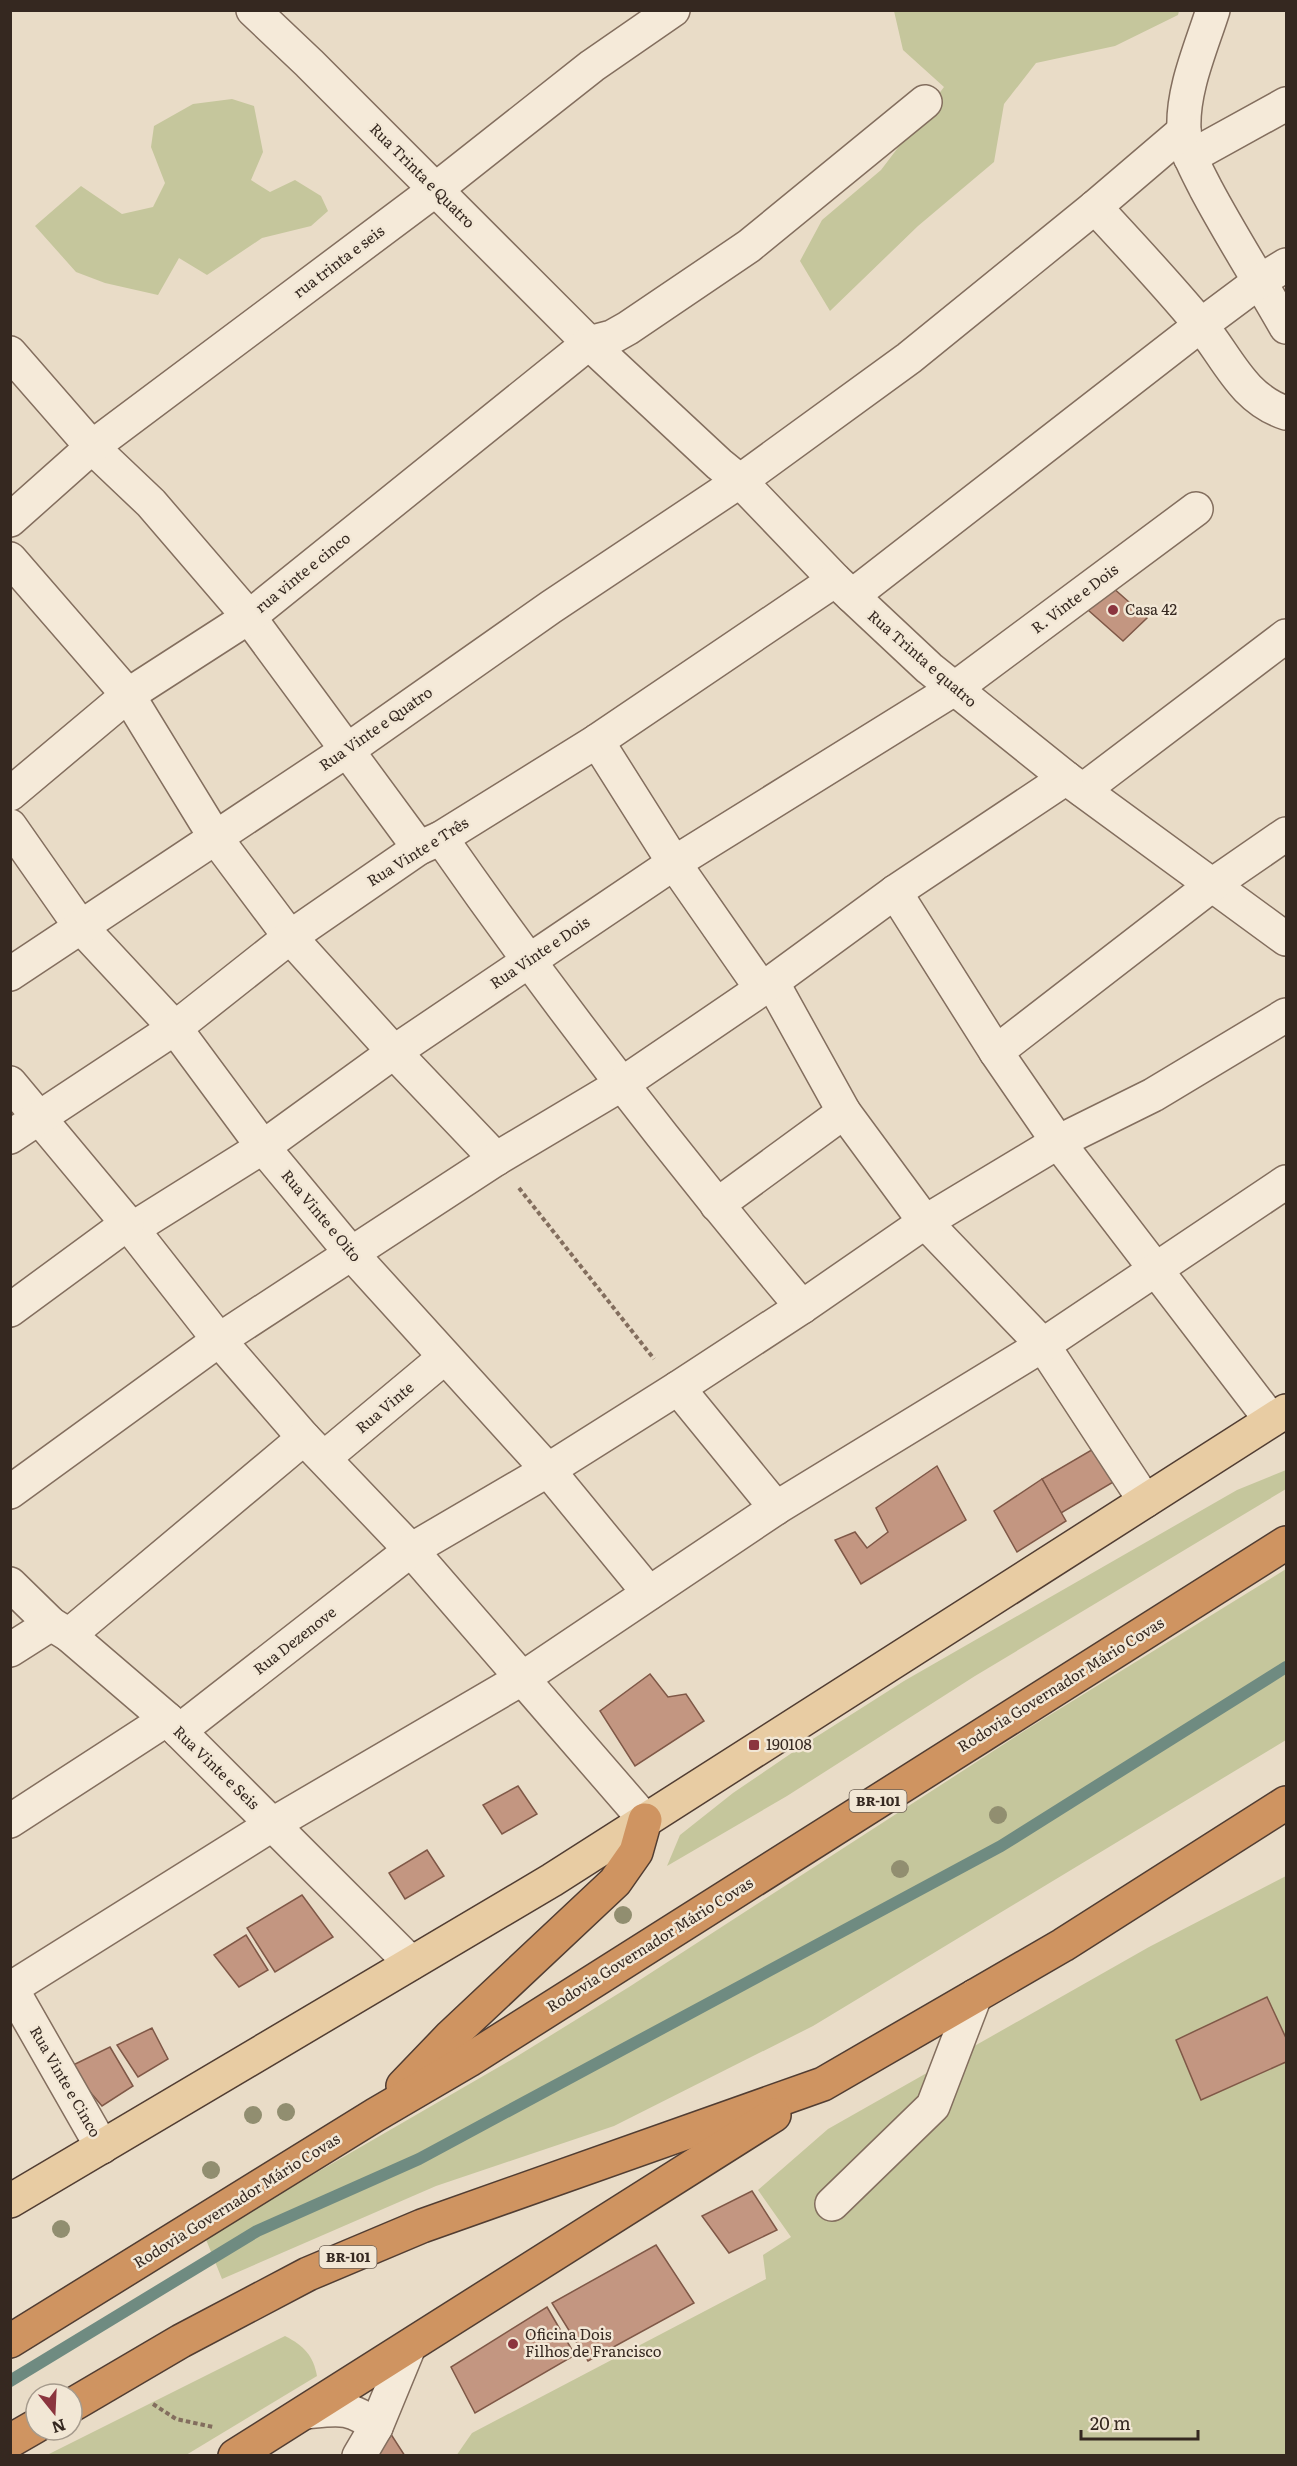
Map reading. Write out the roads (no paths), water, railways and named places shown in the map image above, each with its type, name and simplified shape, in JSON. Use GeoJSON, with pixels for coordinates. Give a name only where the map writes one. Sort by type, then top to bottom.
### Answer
{"type":"FeatureCollection","features":[{"type":"Feature","properties":{"kind":"highway","name":"Rodovia Governador Mário Covas"},"geometry":{"type":"LineString","coordinates":[[10,2341],[375,2115],[469,2060],[1287,1543]]}},
{"type":"Feature","properties":{"kind":"highway","name":"BR-101"},"geometry":{"type":"LineString","coordinates":[[84,2397],[181,2341],[308,2274],[422,2226],[823,2084],[1063,1945],[1287,1803]]}},
{"type":"Feature","properties":{"kind":"highway"},"geometry":{"type":"LineString","coordinates":[[375,2115],[451,2036],[615,1881],[636,1852],[645,1820]]}},
{"type":"Feature","properties":{"kind":"highway"},"geometry":{"type":"LineString","coordinates":[[235,2456],[823,2084]]}},
{"type":"Feature","properties":{"kind":"highway"},"geometry":{"type":"LineString","coordinates":[[10,2441],[24,2433]]}},
{"type":"Feature","properties":{"kind":"main road"},"geometry":{"type":"LineString","coordinates":[[10,2201],[552,1880],[1279,1415]]}},
{"type":"Feature","properties":{"kind":"street","name":"Rua Trinta e Quatro"},"geometry":{"type":"LineString","coordinates":[[253,10],[589,343]]}},
{"type":"Feature","properties":{"kind":"street","name":"rua trinta e seis"},"geometry":{"type":"LineString","coordinates":[[10,520],[92,447],[435,190],[592,66],[673,10]]}},
{"type":"Feature","properties":{"kind":"street"},"geometry":{"type":"LineString","coordinates":[[1213,10],[1185,106],[1187,144],[1217,210],[1273,273],[1287,327]]}},
{"type":"Feature","properties":{"kind":"street"},"geometry":{"type":"LineString","coordinates":[[589,343],[612,337],[628,328],[749,246],[925,102]]}},
{"type":"Feature","properties":{"kind":"street","name":"Rua Vinte e Quatro"},"geometry":{"type":"LineString","coordinates":[[10,974],[349,749],[550,607],[740,481],[909,358],[1095,207],[1187,144],[1287,104]]}},
{"type":"Feature","properties":{"kind":"street"},"geometry":{"type":"LineString","coordinates":[[1095,207],[1201,325],[1239,380],[1276,410],[1287,413]]}},
{"type":"Feature","properties":{"kind":"street","name":"Rua Vinte e Três"},"geometry":{"type":"LineString","coordinates":[[10,1137],[175,1028],[290,937],[430,843],[843,588],[1273,273]]}},
{"type":"Feature","properties":{"kind":"street","name":"Rua Trinta e quatro"},"geometry":{"type":"LineString","coordinates":[[589,343],[740,481],[843,588],[929,668],[1075,784],[1287,939]]}},
{"type":"Feature","properties":{"kind":"street","name":"rua vinte e cinco"},"geometry":{"type":"LineString","coordinates":[[10,794],[128,695],[249,617],[589,343]]}},
{"type":"Feature","properties":{"kind":"street"},"geometry":{"type":"LineString","coordinates":[[10,353],[92,447],[152,503],[249,617],[349,749],[528,961],[717,1205],[802,1307]]}},
{"type":"Feature","properties":{"kind":"street","name":"R. Vinte e Dois"},"geometry":{"type":"LineString","coordinates":[[954,689],[1196,509]]}},
{"type":"Feature","properties":{"kind":"street"},"geometry":{"type":"LineString","coordinates":[[10,559],[128,695],[215,837],[290,937],[496,1160]]}},
{"type":"Feature","properties":{"kind":"street"},"geometry":{"type":"LineString","coordinates":[[10,1492],[219,1340],[496,1160],[622,1084],[767,985],[895,892],[1075,784],[1287,636]]}},
{"type":"Feature","properties":{"kind":"street","name":"Rua Vinte e Dois"},"geometry":{"type":"LineString","coordinates":[[10,1310],[130,1227],[263,1147],[394,1052],[674,863],[954,689]]}},
{"type":"Feature","properties":{"kind":"street"},"geometry":{"type":"LineString","coordinates":[[597,741],[674,863],[767,985],[844,1112],[925,1222],[1043,1345],[1145,1501]]}},
{"type":"Feature","properties":{"kind":"street","name":"Rua Vinte e Oito"},"geometry":{"type":"LineString","coordinates":[[10,826],[80,926],[175,1028],[263,1147],[351,1253],[548,1470],[648,1593]]}},
{"type":"Feature","properties":{"kind":"street"},"geometry":{"type":"LineString","coordinates":[[996,1052],[1212,885],[1287,834]]}},
{"type":"Feature","properties":{"kind":"street"},"geometry":{"type":"LineString","coordinates":[[895,892],[996,1052],[1058,1142],[1156,1271],[1279,1415]]}},
{"type":"Feature","properties":{"kind":"street","name":"Rua Dezenove"},"geometry":{"type":"LineString","coordinates":[[10,1821],[173,1725],[411,1550],[548,1470],[678,1388],[802,1307],[925,1222],[1058,1142],[1153,1095],[1287,1015]]}},
{"type":"Feature","properties":{"kind":"street"},"geometry":{"type":"LineString","coordinates":[[10,1083],[130,1227],[219,1340],[314,1448],[411,1550],[645,1820]]}},
{"type":"Feature","properties":{"kind":"street"},"geometry":{"type":"LineString","coordinates":[[717,1205],[844,1112]]}},
{"type":"Feature","properties":{"kind":"street"},"geometry":{"type":"LineString","coordinates":[[11,1988],[273,1824],[523,1678],[776,1508],[1043,1345],[1287,1182]]}},
{"type":"Feature","properties":{"kind":"street","name":"Rua Vinte"},"geometry":{"type":"LineString","coordinates":[[10,1650],[60,1629],[445,1357]]}},
{"type":"Feature","properties":{"kind":"street"},"geometry":{"type":"LineString","coordinates":[[678,1388],[776,1508]]}},
{"type":"Feature","properties":{"kind":"street","name":"Rua Vinte e Seis"},"geometry":{"type":"LineString","coordinates":[[10,1584],[173,1725],[411,1964]]}},
{"type":"Feature","properties":{"kind":"street","name":"Rua Vinte e Cinco"},"geometry":{"type":"LineString","coordinates":[[11,1988],[102,2147]]}},
{"type":"Feature","properties":{"kind":"street"},"geometry":{"type":"LineString","coordinates":[[831,2204],[933,2106],[975,1996]]}},
{"type":"Feature","properties":{"kind":"street"},"geometry":{"type":"LineString","coordinates":[[359,2456],[376,2427],[409,2347]]}},
{"type":"Feature","properties":{"kind":"street"},"geometry":{"type":"LineString","coordinates":[[306,2412],[346,2409],[363,2415],[376,2427]]}},
{"type":"Feature","properties":{"kind":"waterway"},"geometry":{"type":"LineString","coordinates":[[10,2381],[257,2231],[419,2159],[1001,1846],[1286,1667]]}},
{"type":"Feature","properties":{"kind":"place","name":"Casa 42"},"geometry":{"type":"Point","coordinates":[1113,610]}},
{"type":"Feature","properties":{"kind":"place","name":"190108"},"geometry":{"type":"Point","coordinates":[754,1745]}},
{"type":"Feature","properties":{"kind":"place","name":"Oficina Dois Filhos de Francisco"},"geometry":{"type":"Point","coordinates":[513,2344]}}]}
